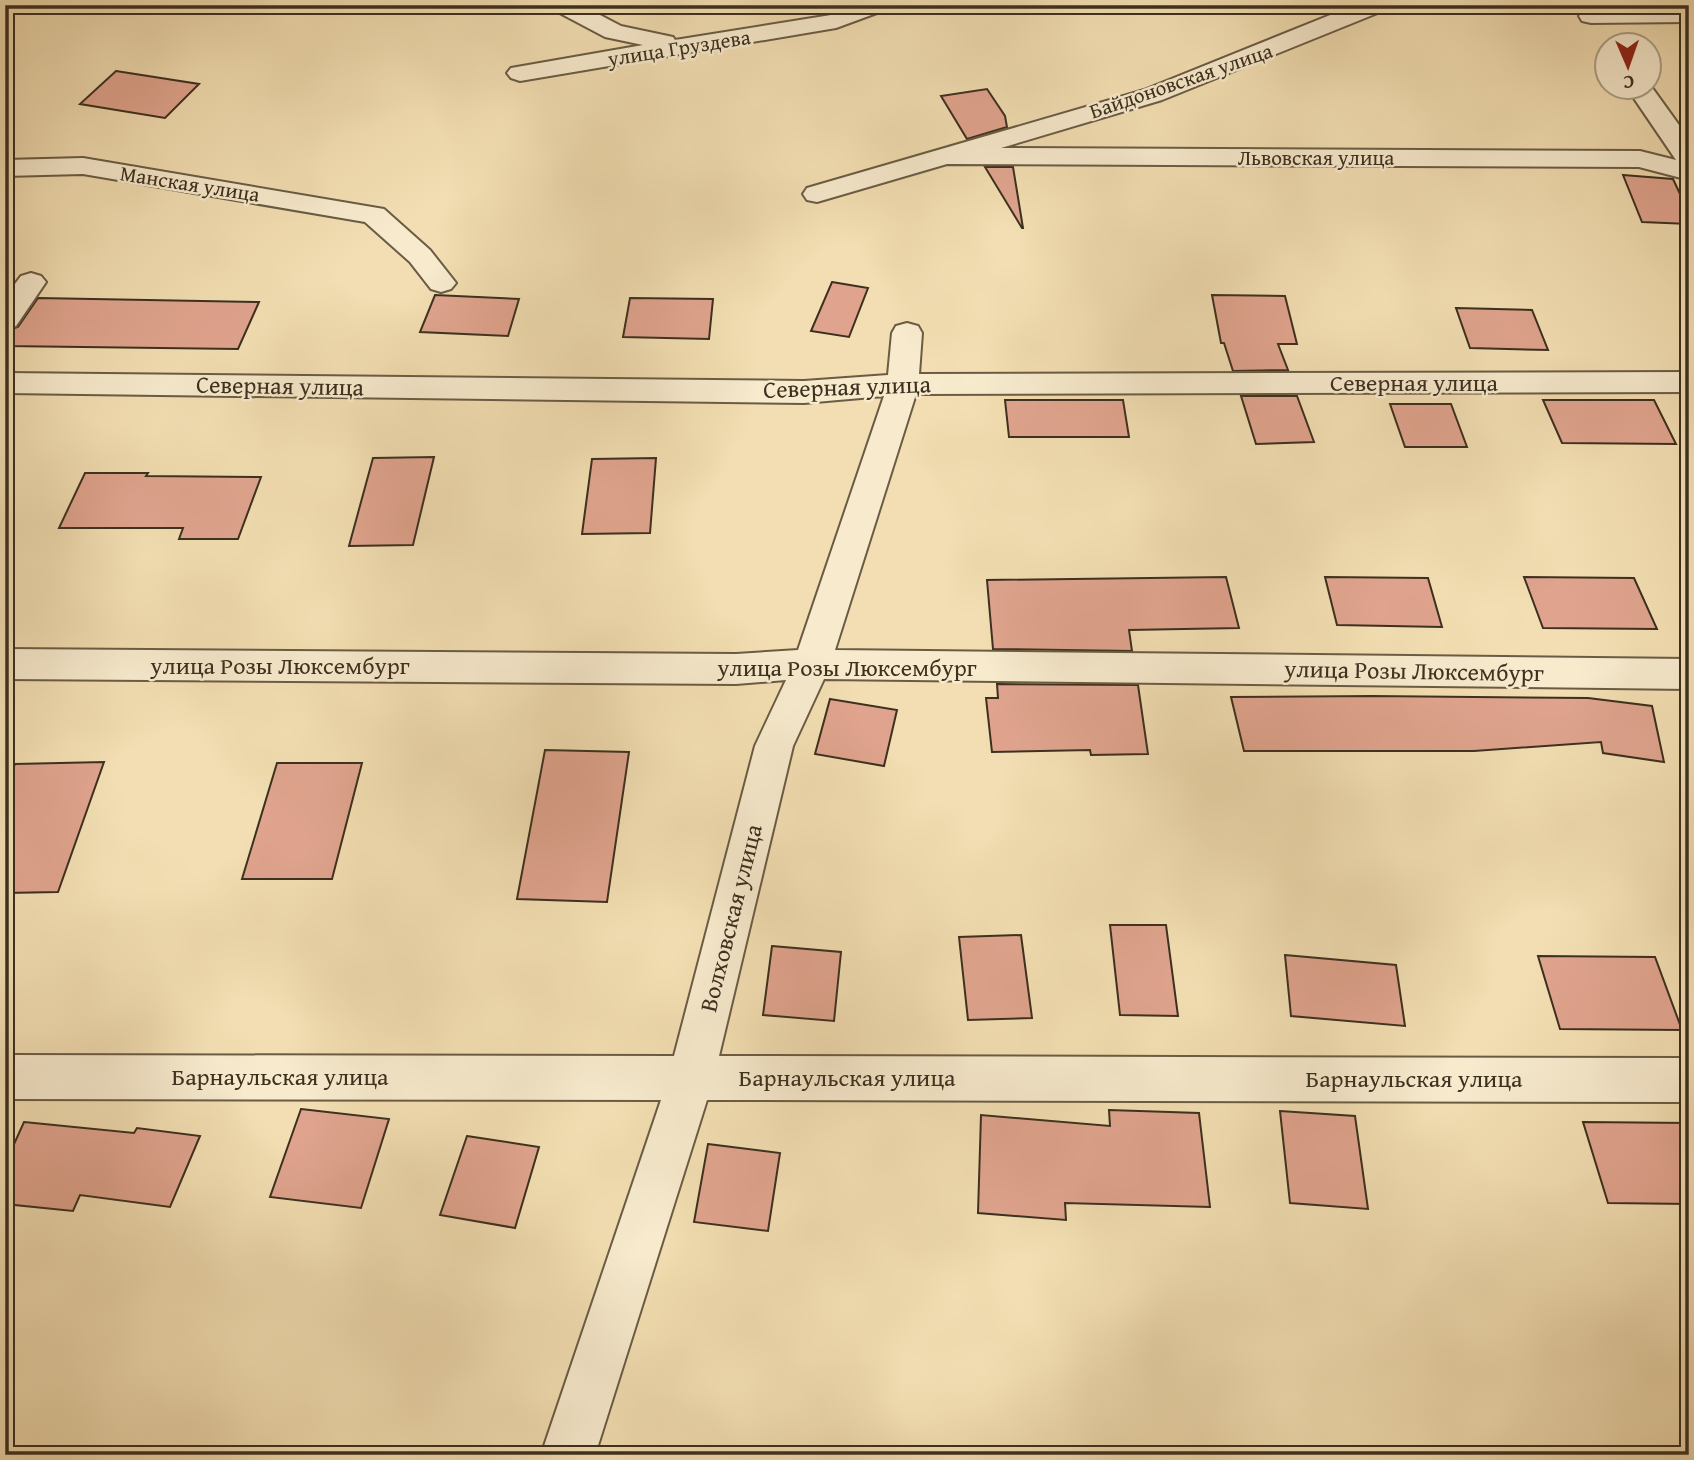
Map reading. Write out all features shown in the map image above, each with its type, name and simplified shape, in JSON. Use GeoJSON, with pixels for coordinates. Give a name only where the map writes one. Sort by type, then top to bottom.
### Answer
{"type":"FeatureCollection","features":[{"type":"Feature","properties":{"kind":"street"},"geometry":{"type":"LineString","coordinates":[[562,5],[614,32],[653,42],[713,43]]}},
{"type":"Feature","properties":{"kind":"street","name":"улица Груздева"},"geometry":{"type":"LineString","coordinates":[[520,72],[713,43],[836,21],[877,5]]}},
{"type":"Feature","properties":{"kind":"street","name":"Байдоновская улица"},"geometry":{"type":"LineString","coordinates":[[817,194],[1153,95],[1377,5]]}},
{"type":"Feature","properties":{"kind":"street"},"geometry":{"type":"LineString","coordinates":[[1593,19],[1689,15]]}},
{"type":"Feature","properties":{"kind":"street"},"geometry":{"type":"LineString","coordinates":[[1650,102],[1689,159]]}},
{"type":"Feature","properties":{"kind":"street","name":"Львовская улица"},"geometry":{"type":"LineString","coordinates":[[941,156],[1640,159],[1689,172]]}},
{"type":"Feature","properties":{"kind":"street","name":"Манская улица"},"geometry":{"type":"LineString","coordinates":[[5,168],[83,166],[374,215],[420,256],[441,283]]}},
{"type":"Feature","properties":{"kind":"street"},"geometry":{"type":"LineString","coordinates":[[5,319],[31,282]]}},
{"type":"Feature","properties":{"kind":"street","name":"Волховская улица"},"geometry":{"type":"LineString","coordinates":[[568,1455],[691,1078],[774,746],[812,664],[903,386],[907,333]]}},
{"type":"Feature","properties":{"kind":"street","name":"Северная улица"},"geometry":{"type":"LineString","coordinates":[[5,383],[804,391],[903,386],[1689,382]]}},
{"type":"Feature","properties":{"kind":"street","name":"улица Розы Люксембург"},"geometry":{"type":"LineString","coordinates":[[5,663],[736,669],[812,664],[1689,674]]}},
{"type":"Feature","properties":{"kind":"street","name":"Барнаульская улица"},"geometry":{"type":"LineString","coordinates":[[5,1077],[1689,1080]]}},
{"type":"Feature","properties":{"kind":"building"},"geometry":{"type":"Polygon","coordinates":[[[116,71],[199,84],[165,118],[80,104],[116,71]]]}},
{"type":"Feature","properties":{"kind":"building"},"geometry":{"type":"Polygon","coordinates":[[[987,89],[1005,116],[1007,127],[967,139],[941,96],[987,89]]]}},
{"type":"Feature","properties":{"kind":"building"},"geometry":{"type":"Polygon","coordinates":[[[985,167],[1013,167],[1023,228],[1022,228],[985,167]]]}},
{"type":"Feature","properties":{"kind":"building"},"geometry":{"type":"Polygon","coordinates":[[[1623,175],[1673,179],[1689,213],[1689,224],[1642,222],[1623,175]]]}},
{"type":"Feature","properties":{"kind":"building"},"geometry":{"type":"Polygon","coordinates":[[[832,282],[868,288],[849,337],[811,331],[832,282]]]}},
{"type":"Feature","properties":{"kind":"building"},"geometry":{"type":"Polygon","coordinates":[[[435,295],[519,299],[508,336],[420,332],[435,295]]]}},
{"type":"Feature","properties":{"kind":"building"},"geometry":{"type":"Polygon","coordinates":[[[1212,295],[1285,296],[1297,344],[1278,344],[1288,370],[1233,371],[1224,343],[1221,343],[1212,295]]]}},
{"type":"Feature","properties":{"kind":"building"},"geometry":{"type":"Polygon","coordinates":[[[38,298],[259,302],[238,349],[5,346],[5,331],[18,327],[38,298]]]}},
{"type":"Feature","properties":{"kind":"building"},"geometry":{"type":"Polygon","coordinates":[[[630,298],[713,299],[709,339],[623,337],[630,298]]]}},
{"type":"Feature","properties":{"kind":"building"},"geometry":{"type":"Polygon","coordinates":[[[1456,308],[1532,310],[1548,350],[1470,348],[1456,308]]]}},
{"type":"Feature","properties":{"kind":"building"},"geometry":{"type":"Polygon","coordinates":[[[1241,396],[1297,396],[1314,442],[1256,444],[1241,396]]]}},
{"type":"Feature","properties":{"kind":"building"},"geometry":{"type":"Polygon","coordinates":[[[1005,400],[1123,400],[1129,437],[1009,437],[1005,400]]]}},
{"type":"Feature","properties":{"kind":"building"},"geometry":{"type":"Polygon","coordinates":[[[1543,400],[1654,400],[1676,444],[1562,443],[1543,400]]]}},
{"type":"Feature","properties":{"kind":"building"},"geometry":{"type":"Polygon","coordinates":[[[1390,404],[1451,404],[1467,447],[1405,447],[1390,404]]]}},
{"type":"Feature","properties":{"kind":"building"},"geometry":{"type":"Polygon","coordinates":[[[434,457],[413,545],[349,546],[373,458],[434,457]]]}},
{"type":"Feature","properties":{"kind":"building"},"geometry":{"type":"Polygon","coordinates":[[[656,458],[650,533],[582,534],[592,459],[656,458]]]}},
{"type":"Feature","properties":{"kind":"building"},"geometry":{"type":"Polygon","coordinates":[[[85,473],[261,477],[238,539],[179,539],[183,528],[59,528],[85,473]]]}},
{"type":"Feature","properties":{"kind":"building"},"geometry":{"type":"Polygon","coordinates":[[[1226,577],[1239,628],[1129,630],[1132,651],[993,649],[987,580],[1226,577]]]}},
{"type":"Feature","properties":{"kind":"building"},"geometry":{"type":"Polygon","coordinates":[[[1325,577],[1428,578],[1442,627],[1337,625],[1325,577]]]}},
{"type":"Feature","properties":{"kind":"building"},"geometry":{"type":"Polygon","coordinates":[[[1524,577],[1634,578],[1657,629],[1543,628],[1524,577]]]}},
{"type":"Feature","properties":{"kind":"building"},"geometry":{"type":"Polygon","coordinates":[[[997,684],[1138,685],[1148,754],[1091,755],[1090,750],[992,752],[986,698],[998,698],[997,684]]]}},
{"type":"Feature","properties":{"kind":"building"},"geometry":{"type":"Polygon","coordinates":[[[1231,697],[1588,698],[1652,706],[1664,762],[1603,753],[1601,742],[1474,751],[1244,751],[1231,697]]]}},
{"type":"Feature","properties":{"kind":"building"},"geometry":{"type":"Polygon","coordinates":[[[830,699],[897,710],[884,766],[815,754],[830,699]]]}},
{"type":"Feature","properties":{"kind":"building"},"geometry":{"type":"Polygon","coordinates":[[[545,750],[629,752],[607,902],[517,899],[545,750]]]}},
{"type":"Feature","properties":{"kind":"building"},"geometry":{"type":"Polygon","coordinates":[[[104,762],[58,892],[5,893],[5,789],[15,764],[104,762]]]}},
{"type":"Feature","properties":{"kind":"building"},"geometry":{"type":"Polygon","coordinates":[[[277,763],[362,763],[332,879],[242,879],[277,763]]]}},
{"type":"Feature","properties":{"kind":"building"},"geometry":{"type":"Polygon","coordinates":[[[1110,925],[1166,925],[1178,1016],[1120,1015],[1110,925]]]}},
{"type":"Feature","properties":{"kind":"building"},"geometry":{"type":"Polygon","coordinates":[[[1021,935],[1032,1018],[968,1020],[959,937],[1021,935]]]}},
{"type":"Feature","properties":{"kind":"building"},"geometry":{"type":"Polygon","coordinates":[[[772,946],[841,952],[834,1021],[763,1015],[772,946]]]}},
{"type":"Feature","properties":{"kind":"building"},"geometry":{"type":"Polygon","coordinates":[[[1285,955],[1396,965],[1405,1026],[1291,1016],[1285,955]]]}},
{"type":"Feature","properties":{"kind":"building"},"geometry":{"type":"Polygon","coordinates":[[[1538,956],[1655,957],[1682,1030],[1560,1029],[1538,956]]]}},
{"type":"Feature","properties":{"kind":"building"},"geometry":{"type":"Polygon","coordinates":[[[301,1109],[389,1119],[361,1208],[270,1197],[301,1109]]]}},
{"type":"Feature","properties":{"kind":"building"},"geometry":{"type":"Polygon","coordinates":[[[1109,1110],[1199,1113],[1210,1207],[1065,1203],[1066,1220],[978,1213],[981,1115],[1110,1126],[1109,1110]]]}},
{"type":"Feature","properties":{"kind":"building"},"geometry":{"type":"Polygon","coordinates":[[[1280,1111],[1355,1116],[1368,1209],[1290,1203],[1280,1111]]]}},
{"type":"Feature","properties":{"kind":"building"},"geometry":{"type":"Polygon","coordinates":[[[24,1122],[134,1133],[137,1128],[200,1136],[170,1207],[80,1195],[73,1211],[5,1204],[5,1164],[24,1122]]]}},
{"type":"Feature","properties":{"kind":"building"},"geometry":{"type":"Polygon","coordinates":[[[1583,1122],[1689,1123],[1689,1204],[1608,1203],[1583,1122]]]}},
{"type":"Feature","properties":{"kind":"building"},"geometry":{"type":"Polygon","coordinates":[[[467,1136],[539,1147],[515,1228],[440,1215],[467,1136]]]}},
{"type":"Feature","properties":{"kind":"building"},"geometry":{"type":"Polygon","coordinates":[[[708,1144],[780,1153],[768,1231],[694,1222],[708,1144]]]}}]}
